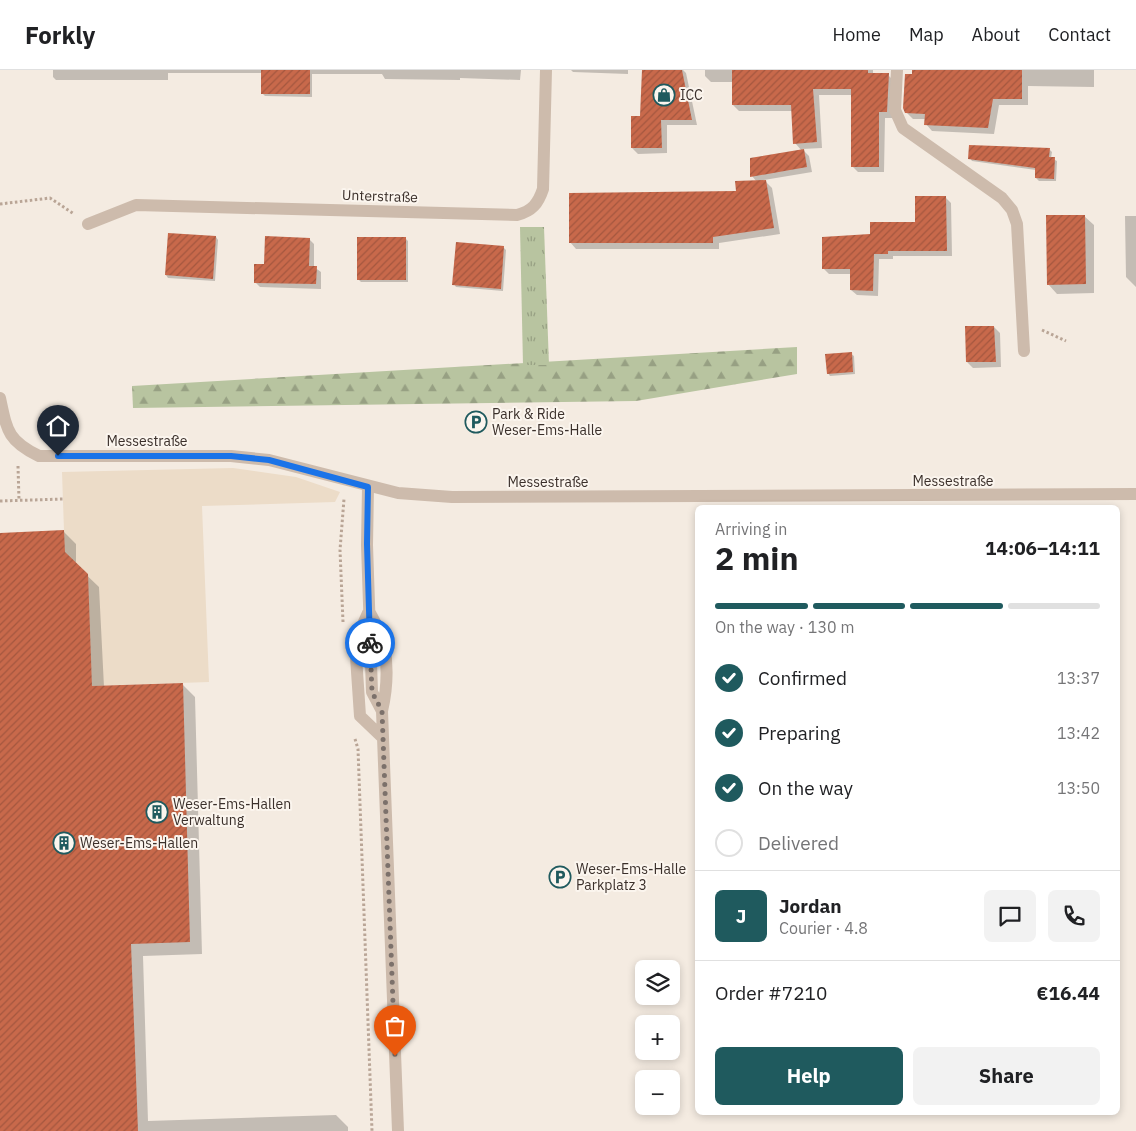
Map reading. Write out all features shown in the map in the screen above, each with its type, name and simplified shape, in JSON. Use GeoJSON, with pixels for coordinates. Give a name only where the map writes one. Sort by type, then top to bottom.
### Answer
{"type":"FeatureCollection","features":[{"type":"Feature","properties":{"kind":"street","name":"Unterstraße"},"geometry":{"type":"LineString","coordinates":[[88,224],[136,205],[517,215],[527,212],[535,206],[543,190],[546,70]]}},
{"type":"Feature","properties":{"kind":"street"},"geometry":{"type":"LineString","coordinates":[[897,70],[895,110],[903,128],[1002,198],[1012,210],[1017,224],[1024,322],[1024,351]]}},
{"type":"Feature","properties":{"kind":"street"},"geometry":{"type":"LineString","coordinates":[[0,398],[6,425],[18,446]]}},
{"type":"Feature","properties":{"kind":"street","name":"Messestraße"},"geometry":{"type":"LineString","coordinates":[[18,446],[39,456],[231,456],[269,460],[398,494],[462,497],[1136,494]]}},
{"type":"Feature","properties":{"kind":"street"},"geometry":{"type":"LineString","coordinates":[[368,487],[367,544],[372,692],[382,711]]}},
{"type":"Feature","properties":{"kind":"street"},"geometry":{"type":"LineString","coordinates":[[370,611],[355,642],[360,716],[383,738]]}},
{"type":"Feature","properties":{"kind":"street"},"geometry":{"type":"LineString","coordinates":[[370,611],[384,642],[386,667],[386,693],[382,711],[398,1131]]}},
{"type":"Feature","properties":{"kind":"path"},"geometry":{"type":"LineString","coordinates":[[0,204],[50,198],[88,224]]}},
{"type":"Feature","properties":{"kind":"path"},"geometry":{"type":"LineString","coordinates":[[1024,322],[1066,341]]}},
{"type":"Feature","properties":{"kind":"path"},"geometry":{"type":"LineString","coordinates":[[18,446],[19,500]]}},
{"type":"Feature","properties":{"kind":"path"},"geometry":{"type":"LineString","coordinates":[[343,627],[340,550],[345,480]]}},
{"type":"Feature","properties":{"kind":"path"},"geometry":{"type":"LineString","coordinates":[[0,501],[63,499]]}},
{"type":"Feature","properties":{"kind":"path"},"geometry":{"type":"LineString","coordinates":[[354,736],[358,749],[372,1131]]}},
{"type":"Feature","properties":{"kind":"green space"},"geometry":{"type":"Polygon","coordinates":[[[520,227],[544,227],[549,365],[523,365],[520,227]]]}},
{"type":"Feature","properties":{"kind":"green space"},"geometry":{"type":"Polygon","coordinates":[[[797,347],[797,374],[636,401],[133,408],[132,386],[797,347]]]}},
{"type":"Feature","properties":{"kind":"shaded area"},"geometry":{"type":"Polygon","coordinates":[[[233,468],[296,477],[340,492],[335,502],[202,506],[209,682],[92,686],[88,581],[65,560],[62,472],[233,468]]]}},
{"type":"Feature","properties":{"kind":"building"},"geometry":{"type":"Polygon","coordinates":[[[261,70],[310,70],[310,94],[261,94],[261,70]]]}},
{"type":"Feature","properties":{"kind":"building","name":"ICC"},"geometry":{"type":"Polygon","coordinates":[[[642,70],[682,70],[692,120],[661,120],[662,148],[631,148],[631,116],[640,116],[642,70]]]}},
{"type":"Feature","properties":{"kind":"building"},"geometry":{"type":"Polygon","coordinates":[[[732,70],[868,70],[868,73],[889,73],[887,112],[879,112],[879,167],[851,167],[851,89],[813,89],[817,142],[793,144],[791,105],[732,105],[732,70]]]}},
{"type":"Feature","properties":{"kind":"building"},"geometry":{"type":"Polygon","coordinates":[[[912,70],[1022,70],[1022,99],[993,99],[988,128],[924,125],[925,114],[905,113],[903,108],[905,74],[912,74],[912,70]]]}},
{"type":"Feature","properties":{"kind":"building"},"geometry":{"type":"Polygon","coordinates":[[[969,145],[1050,148],[1049,157],[1055,157],[1054,179],[1035,178],[1035,168],[968,159],[969,145]]]}},
{"type":"Feature","properties":{"kind":"building"},"geometry":{"type":"Polygon","coordinates":[[[804,149],[807,167],[750,177],[750,158],[804,149]]]}},
{"type":"Feature","properties":{"kind":"building"},"geometry":{"type":"Polygon","coordinates":[[[766,180],[774,228],[713,237],[713,243],[569,243],[569,193],[736,191],[735,181],[766,180]]]}},
{"type":"Feature","properties":{"kind":"building"},"geometry":{"type":"Polygon","coordinates":[[[915,196],[946,196],[947,251],[888,251],[888,254],[874,254],[873,291],[850,290],[850,269],[822,269],[822,237],[870,234],[870,222],[915,222],[915,196]]]}},
{"type":"Feature","properties":{"kind":"building"},"geometry":{"type":"Polygon","coordinates":[[[1046,215],[1085,215],[1086,284],[1047,285],[1046,215]]]}},
{"type":"Feature","properties":{"kind":"building"},"geometry":{"type":"Polygon","coordinates":[[[168,233],[216,236],[213,279],[165,275],[168,233]]]}},
{"type":"Feature","properties":{"kind":"building"},"geometry":{"type":"Polygon","coordinates":[[[265,236],[310,238],[309,266],[317,266],[316,284],[254,283],[254,264],[264,264],[265,236]]]}},
{"type":"Feature","properties":{"kind":"building"},"geometry":{"type":"Polygon","coordinates":[[[357,237],[406,237],[406,280],[357,280],[357,237]]]}},
{"type":"Feature","properties":{"kind":"building"},"geometry":{"type":"Polygon","coordinates":[[[456,242],[504,246],[501,289],[452,285],[456,242]]]}},
{"type":"Feature","properties":{"kind":"building"},"geometry":{"type":"Polygon","coordinates":[[[965,326],[994,326],[996,362],[966,362],[965,326]]]}},
{"type":"Feature","properties":{"kind":"building"},"geometry":{"type":"Polygon","coordinates":[[[852,352],[853,372],[827,374],[825,354],[852,352]]]}},
{"type":"Feature","properties":{"kind":"building","name":"Weser-Ems-Hallen"},"geometry":{"type":"Polygon","coordinates":[[[64,530],[65,552],[88,574],[92,686],[183,683],[190,942],[131,944],[138,1131],[0,1131],[0,533],[64,530]]]}},
{"type":"Feature","properties":{"kind":"way so far"},"geometry":{"type":"LineString","coordinates":[[370,643],[372,692],[382,711],[395,1056]]}},
{"type":"Feature","properties":{"kind":"place","name":"ICC"},"geometry":{"type":"Point","coordinates":[664,95]}},
{"type":"Feature","properties":{"kind":"place","name":"Park & Ride Weser-Ems-Halle"},"geometry":{"type":"Point","coordinates":[476,422]}},
{"type":"Feature","properties":{"kind":"place","name":"Weser-Ems-Hallen Verwaltung"},"geometry":{"type":"Point","coordinates":[157,812]}},
{"type":"Feature","properties":{"kind":"place","name":"Weser-Ems-Hallen"},"geometry":{"type":"Point","coordinates":[64,843]}},
{"type":"Feature","properties":{"kind":"place","name":"Weser-Ems-Halle Parkplatz 3"},"geometry":{"type":"Point","coordinates":[560,877]}},
{"type":"Feature","properties":{"kind":"route"},"geometry":{"type":"LineString","coordinates":[[58,456],[231,456],[269,460],[368,487],[367,544],[370,643]]}}]}
